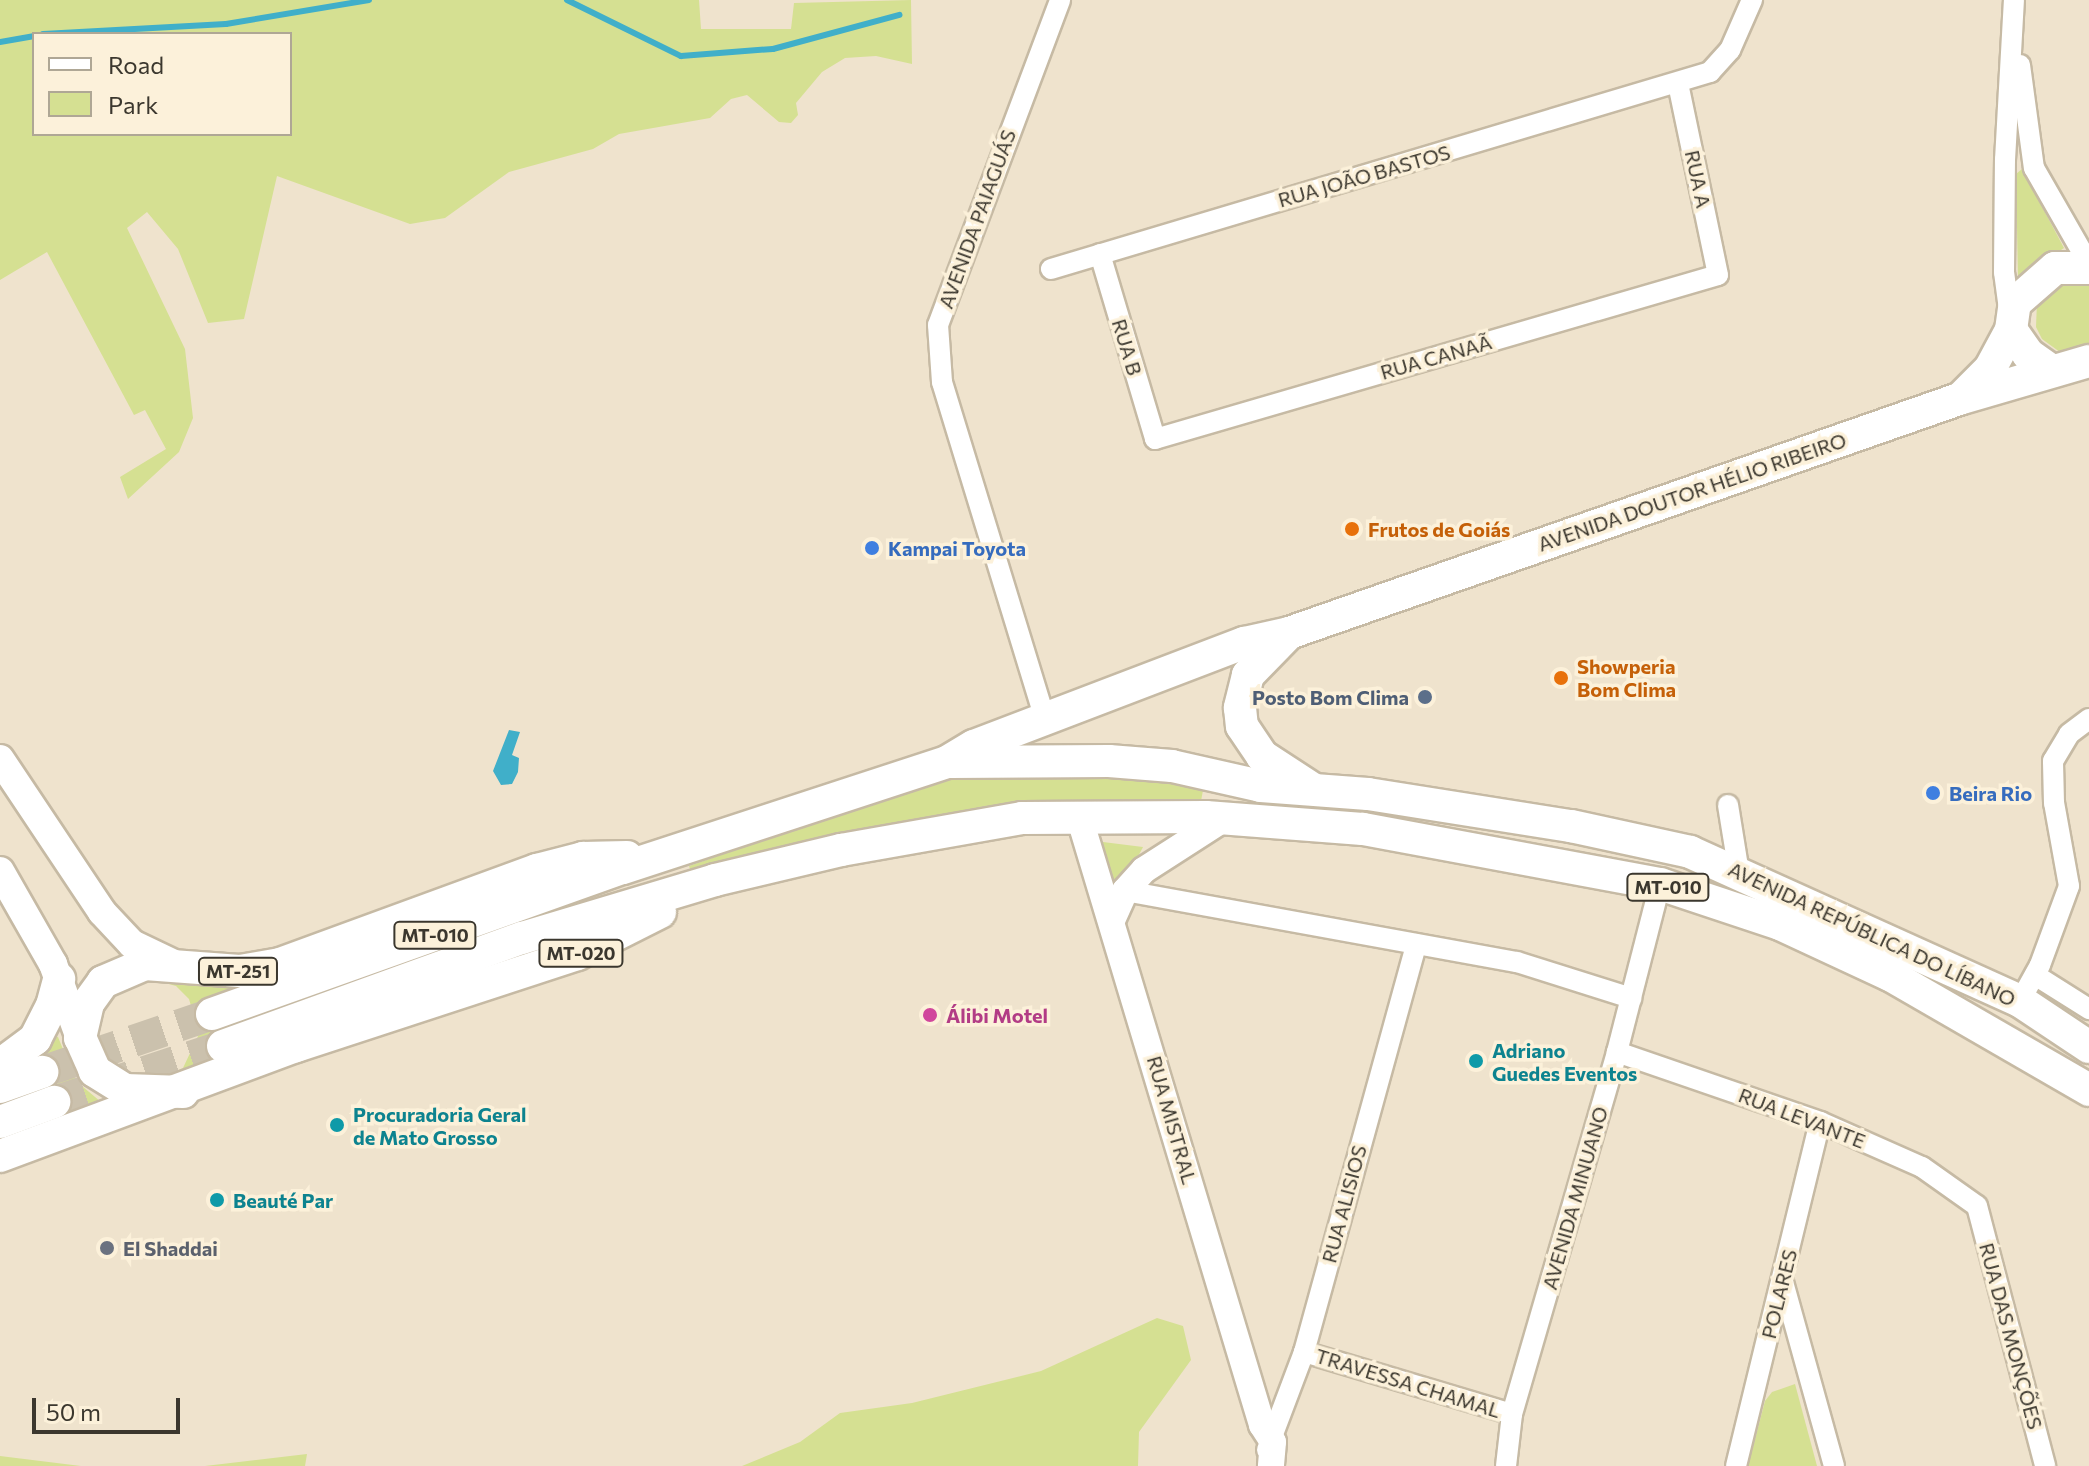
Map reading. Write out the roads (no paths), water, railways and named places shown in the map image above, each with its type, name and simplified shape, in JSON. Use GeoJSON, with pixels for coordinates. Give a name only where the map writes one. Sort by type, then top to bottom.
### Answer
{"type":"FeatureCollection","features":[{"type":"Feature","properties":{"kind":"main road","name":"AVENIDA DOUTOR HÉLIO RIBEIRO"},"geometry":{"type":"LineString","coordinates":[[1959,399],[1990,369],[2010,324],[2015,303],[2041,277],[2070,265],[2089,266]]}},
{"type":"Feature","properties":{"kind":"main road"},"geometry":{"type":"LineString","coordinates":[[2010,324],[2028,354],[2052,371]]}},
{"type":"Feature","properties":{"kind":"main road","name":"AVENIDA DOUTOR HÉLIO RIBEIRO"},"geometry":{"type":"LineString","coordinates":[[1289,633],[1959,399],[2089,361]]}},
{"type":"Feature","properties":{"kind":"main road","name":"MT-010"},"geometry":{"type":"LineString","coordinates":[[212,1014],[659,856],[947,762],[1057,714],[1244,643],[1289,633]]}},
{"type":"Feature","properties":{"kind":"main road","name":"MT-010"},"geometry":{"type":"LineString","coordinates":[[1289,633],[1261,656],[1248,675],[1240,708],[1252,744],[1313,790]]}},
{"type":"Feature","properties":{"kind":"main road","name":"MT-251"},"geometry":{"type":"LineString","coordinates":[[0,759],[119,932],[143,950],[172,963],[228,971],[280,964],[537,870],[583,858],[659,856]]}},
{"type":"Feature","properties":{"kind":"main road","name":"AVENIDA REPÚBLICA DO LÍBANO"},"geometry":{"type":"LineString","coordinates":[[947,762],[1125,762],[1571,826],[1690,852],[2027,988],[2089,1047]]}},
{"type":"Feature","properties":{"kind":"main road","name":"AVENIDA REPÚBLICA DO LÍBANO"},"geometry":{"type":"LineString","coordinates":[[183,1092],[221,1062],[522,938],[715,880],[988,821],[1079,816],[1225,818],[1363,829],[1660,884],[1780,924],[1890,975],[2089,1090]]}},
{"type":"Feature","properties":{"kind":"main road"},"geometry":{"type":"LineString","coordinates":[[0,871],[45,947],[95,1071],[110,1082],[141,1094],[183,1092]]}},
{"type":"Feature","properties":{"kind":"main road"},"geometry":{"type":"LineString","coordinates":[[80,1038],[88,1003],[103,982],[126,968],[172,963]]}},
{"type":"Feature","properties":{"kind":"main road"},"geometry":{"type":"LineString","coordinates":[[0,1065],[35,1039],[52,1006],[59,979]]}},
{"type":"Feature","properties":{"kind":"main road"},"geometry":{"type":"LineString","coordinates":[[0,1087],[42,1072]]}},
{"type":"Feature","properties":{"kind":"main road"},"geometry":{"type":"LineString","coordinates":[[0,1156],[183,1092]]}},
{"type":"Feature","properties":{"kind":"main road"},"geometry":{"type":"LineString","coordinates":[[0,1122],[54,1102]]}},
{"type":"Feature","properties":{"kind":"street","name":"AVENIDA PAIAGUÁS"},"geometry":{"type":"LineString","coordinates":[[1057,714],[942,382],[938,325],[1060,0]]}},
{"type":"Feature","properties":{"kind":"street","name":"RUA JOÃO BASTOS"},"geometry":{"type":"LineString","coordinates":[[1051,269],[1710,72],[1730,50],[1752,0]]}},
{"type":"Feature","properties":{"kind":"street","name":"AVENIDA DOUTOR HÉLIO RIBEIRO"},"geometry":{"type":"LineString","coordinates":[[2014,9],[2034,168],[2089,266]]}},
{"type":"Feature","properties":{"kind":"street","name":"AVENIDA DOUTOR HÉLIO RIBEIRO"},"geometry":{"type":"LineString","coordinates":[[2010,324],[2004,272],[2005,160],[2014,9]]}},
{"type":"Feature","properties":{"kind":"street","name":"RUA A"},"geometry":{"type":"LineString","coordinates":[[1678,83],[1718,275]]}},
{"type":"Feature","properties":{"kind":"street","name":"RUA B"},"geometry":{"type":"LineString","coordinates":[[1100,254],[1155,439]]}},
{"type":"Feature","properties":{"kind":"street","name":"RUA CANAÃ"},"geometry":{"type":"LineString","coordinates":[[1155,439],[1718,275]]}},
{"type":"Feature","properties":{"kind":"street"},"geometry":{"type":"LineString","coordinates":[[2089,719],[2069,734],[2053,761],[2054,803],[2069,886],[2027,988],[2089,1009]]}},
{"type":"Feature","properties":{"kind":"street"},"geometry":{"type":"LineString","coordinates":[[1728,805],[1739,873]]}},
{"type":"Feature","properties":{"kind":"street","name":"RUA MISTRAL"},"geometry":{"type":"LineString","coordinates":[[1079,816],[1113,918],[1265,1452]]}},
{"type":"Feature","properties":{"kind":"street"},"geometry":{"type":"LineString","coordinates":[[1113,918],[1125,891],[1156,860],[1225,818]]}},
{"type":"Feature","properties":{"kind":"street","name":"AVENIDA MINUANO"},"geometry":{"type":"LineString","coordinates":[[1506,1466],[1512,1414],[1617,1052],[1660,884]]}},
{"type":"Feature","properties":{"kind":"street"},"geometry":{"type":"LineString","coordinates":[[1125,891],[1517,962],[1631,998]]}},
{"type":"Feature","properties":{"kind":"street","name":"RUA ALISIOS"},"geometry":{"type":"LineString","coordinates":[[1265,1452],[1304,1352],[1416,944]]}},
{"type":"Feature","properties":{"kind":"street","name":"RUA LEVANTE"},"geometry":{"type":"LineString","coordinates":[[1617,1052],[1820,1122],[1922,1167],[1977,1206]]}},
{"type":"Feature","properties":{"kind":"street","name":"POLARES"},"geometry":{"type":"LineString","coordinates":[[1736,1466],[1820,1122]]}},
{"type":"Feature","properties":{"kind":"street","name":"RUA DAS MONÇÕES"},"geometry":{"type":"LineString","coordinates":[[1977,1206],[2045,1466]]}},
{"type":"Feature","properties":{"kind":"street"},"geometry":{"type":"LineString","coordinates":[[1783,1282],[1834,1466]]}},
{"type":"Feature","properties":{"kind":"street","name":"TRAVESSA CHAMAL"},"geometry":{"type":"LineString","coordinates":[[1304,1352],[1512,1414]]}},
{"type":"Feature","properties":{"kind":"water"},"geometry":{"type":"Polygon","coordinates":[[[509,730],[520,732],[512,755],[519,758],[518,772],[512,784],[501,785],[493,771],[509,730]]]}},
{"type":"Feature","properties":{"kind":"waterway"},"geometry":{"type":"LineString","coordinates":[[80,32],[226,24],[369,0]]}},
{"type":"Feature","properties":{"kind":"waterway"},"geometry":{"type":"LineString","coordinates":[[567,0],[681,56],[773,49],[899,15]]}},
{"type":"Feature","properties":{"kind":"waterway"},"geometry":{"type":"LineString","coordinates":[[0,42],[32,36]]}},
{"type":"Feature","properties":{"kind":"tunnel"},"geometry":{"type":"LineString","coordinates":[[42,1072],[212,1014]]}},
{"type":"Feature","properties":{"kind":"tunnel"},"geometry":{"type":"LineString","coordinates":[[54,1102],[223,1046]]}},
{"type":"Feature","properties":{"kind":"place","name":"Frutos de Goiás"},"geometry":{"type":"Point","coordinates":[1352,529]}},
{"type":"Feature","properties":{"kind":"place","name":"Kampai Toyota"},"geometry":{"type":"Point","coordinates":[872,548]}},
{"type":"Feature","properties":{"kind":"place","name":"Showperia Bom Clima"},"geometry":{"type":"Point","coordinates":[1561,678]}},
{"type":"Feature","properties":{"kind":"place","name":"Posto Bom Clima"},"geometry":{"type":"Point","coordinates":[1425,697]}},
{"type":"Feature","properties":{"kind":"place","name":"Beira Rio"},"geometry":{"type":"Point","coordinates":[1933,793]}},
{"type":"Feature","properties":{"kind":"place","name":"Álibi Motel"},"geometry":{"type":"Point","coordinates":[930,1015]}},
{"type":"Feature","properties":{"kind":"place","name":"Adriano Guedes Eventos"},"geometry":{"type":"Point","coordinates":[1476,1061]}},
{"type":"Feature","properties":{"kind":"place","name":"Procuradoria Geral de Mato Grosso"},"geometry":{"type":"Point","coordinates":[337,1125]}},
{"type":"Feature","properties":{"kind":"place","name":"Beauté Par"},"geometry":{"type":"Point","coordinates":[217,1200]}},
{"type":"Feature","properties":{"kind":"place","name":"El Shaddai"},"geometry":{"type":"Point","coordinates":[107,1248]}}]}
